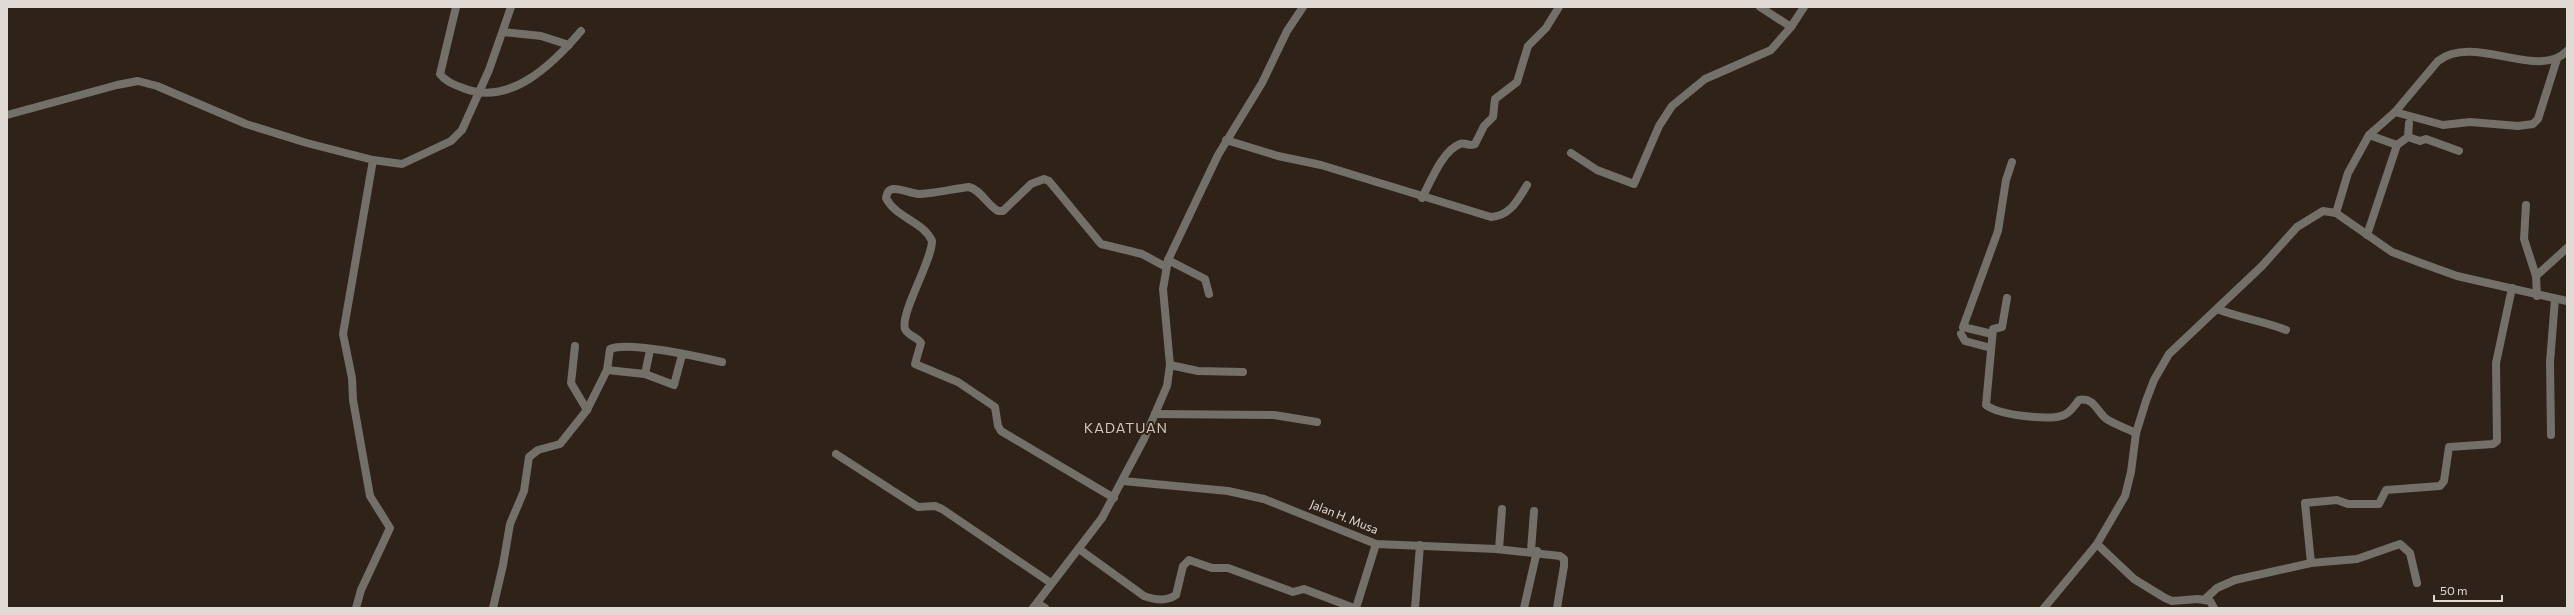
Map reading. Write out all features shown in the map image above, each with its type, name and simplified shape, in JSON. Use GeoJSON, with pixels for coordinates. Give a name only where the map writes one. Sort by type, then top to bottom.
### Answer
{"type":"FeatureCollection","features":[{"type":"Feature","properties":{"kind":"street"},"geometry":{"type":"LineString","coordinates":[[456,7],[440,74],[449,82],[478,94],[512,88],[524,82],[546,68],[569,45],[581,30]]}},
{"type":"Feature","properties":{"kind":"street"},"geometry":{"type":"LineString","coordinates":[[7,115],[117,84],[138,81],[157,86],[246,124],[337,152],[373,160],[402,164],[451,141],[468,121],[503,32],[510,7]]}},
{"type":"Feature","properties":{"kind":"street"},"geometry":{"type":"LineString","coordinates":[[1045,608],[1035,605],[1079,549],[1114,498],[1155,414],[1167,386],[1170,365],[1163,289],[1167,263],[1226,140],[1258,89],[1287,31],[1303,7]]}},
{"type":"Feature","properties":{"kind":"street"},"geometry":{"type":"LineString","coordinates":[[1422,198],[1440,166],[1454,147],[1461,143],[1475,144],[1484,126],[1493,117],[1496,99],[1520,77],[1528,46],[1546,28],[1559,7]]}},
{"type":"Feature","properties":{"kind":"street"},"geometry":{"type":"LineString","coordinates":[[1760,7],[1791,27]]}},
{"type":"Feature","properties":{"kind":"street"},"geometry":{"type":"LineString","coordinates":[[1571,153],[1597,170],[1634,184],[1659,126],[1672,106],[1705,79],[1770,51],[1791,27],[1804,7]]}},
{"type":"Feature","properties":{"kind":"street"},"geometry":{"type":"LineString","coordinates":[[503,32],[541,36],[569,45]]}},
{"type":"Feature","properties":{"kind":"street"},"geometry":{"type":"LineString","coordinates":[[2336,213],[2348,173],[2369,135],[2395,112],[2445,55],[2465,52],[2486,53],[2532,60],[2564,55]]}},
{"type":"Feature","properties":{"kind":"street"},"geometry":{"type":"LineString","coordinates":[[2395,112],[2443,124],[2470,122],[2515,126],[2533,124],[2538,119],[2564,55]]}},
{"type":"Feature","properties":{"kind":"street"},"geometry":{"type":"LineString","coordinates":[[2367,235],[2397,145],[2408,137],[2409,123]]}},
{"type":"Feature","properties":{"kind":"street"},"geometry":{"type":"LineString","coordinates":[[2369,135],[2397,145]]}},
{"type":"Feature","properties":{"kind":"street"},"geometry":{"type":"LineString","coordinates":[[2408,137],[2420,141],[2426,140],[2459,151]]}},
{"type":"Feature","properties":{"kind":"street"},"geometry":{"type":"LineString","coordinates":[[1226,140],[1278,156],[1321,165],[1422,198],[1491,217],[1498,217],[1509,212],[1527,185]]}},
{"type":"Feature","properties":{"kind":"street"},"geometry":{"type":"LineString","coordinates":[[356,608],[361,590],[390,528],[370,496],[353,400],[352,378],[343,334],[373,160]]}},
{"type":"Feature","properties":{"kind":"street"},"geometry":{"type":"LineString","coordinates":[[1992,334],[1964,327],[1998,231],[2006,180],[2012,162]]}},
{"type":"Feature","properties":{"kind":"street"},"geometry":{"type":"LineString","coordinates":[[1114,498],[1001,431],[998,426],[995,408],[961,384],[915,364],[921,343],[906,331],[905,326],[910,304],[932,241],[926,230],[895,209],[886,198],[887,193],[890,189],[910,193],[935,193],[969,187],[974,188],[987,204],[998,212],[1003,211],[1031,184],[1044,179],[1049,181],[1102,244],[1142,254],[1205,279],[1208,294]]}},
{"type":"Feature","properties":{"kind":"street"},"geometry":{"type":"LineString","coordinates":[[2526,205],[2524,239],[2536,276],[2537,296]]}},
{"type":"Feature","properties":{"kind":"street"},"geometry":{"type":"LineString","coordinates":[[2044,608],[2097,544],[2125,496],[2131,472],[2136,433],[2154,380],[2169,354],[2262,266],[2297,226],[2323,211],[2336,213],[2392,252],[2456,276],[2512,288],[2537,296],[2567,301]]}},
{"type":"Feature","properties":{"kind":"street"},"geometry":{"type":"LineString","coordinates":[[2536,276],[2567,248]]}},
{"type":"Feature","properties":{"kind":"street"},"geometry":{"type":"LineString","coordinates":[[2311,563],[2305,504],[2337,500],[2348,504],[2379,504],[2386,490],[2440,486],[2444,481],[2449,447],[2493,444],[2497,441],[2496,363],[2512,288]]}},
{"type":"Feature","properties":{"kind":"street"},"geometry":{"type":"LineString","coordinates":[[2007,298],[2002,327],[1994,328],[1992,334],[1985,403],[1988,407],[2021,415],[2059,417],[2070,411],[2079,400],[2083,399],[2096,405],[2105,418],[2136,433]]}},
{"type":"Feature","properties":{"kind":"street"},"geometry":{"type":"LineString","coordinates":[[2550,435],[2550,362],[2555,299]]}},
{"type":"Feature","properties":{"kind":"street"},"geometry":{"type":"LineString","coordinates":[[2217,309],[2236,317],[2267,322],[2286,330]]}},
{"type":"Feature","properties":{"kind":"street"},"geometry":{"type":"LineString","coordinates":[[1961,334],[1962,340],[1991,348]]}},
{"type":"Feature","properties":{"kind":"street"},"geometry":{"type":"LineString","coordinates":[[575,346],[571,383],[587,410]]}},
{"type":"Feature","properties":{"kind":"street"},"geometry":{"type":"LineString","coordinates":[[493,608],[500,580],[510,524],[524,491],[529,457],[538,450],[560,444],[587,410],[607,370],[609,352],[612,348],[650,350],[682,354],[722,362]]}},
{"type":"Feature","properties":{"kind":"street"},"geometry":{"type":"LineString","coordinates":[[645,374],[650,350]]}},
{"type":"Feature","properties":{"kind":"street"},"geometry":{"type":"LineString","coordinates":[[607,370],[645,374],[675,384],[682,354]]}},
{"type":"Feature","properties":{"kind":"street"},"geometry":{"type":"LineString","coordinates":[[1170,365],[1198,371],[1243,372]]}},
{"type":"Feature","properties":{"kind":"street"},"geometry":{"type":"LineString","coordinates":[[1155,414],[1274,415],[1317,422]]}},
{"type":"Feature","properties":{"kind":"street"},"geometry":{"type":"LineString","coordinates":[[836,454],[918,507],[935,506],[942,509],[1051,583]]}},
{"type":"Feature","properties":{"kind":"street","name":"Jalan H. Musa"},"geometry":{"type":"LineString","coordinates":[[1122,481],[1228,491],[1264,499],[1376,544],[1534,551],[1560,556],[1564,559],[1564,566],[1557,608]]}},
{"type":"Feature","properties":{"kind":"street"},"geometry":{"type":"LineString","coordinates":[[1499,549],[1502,509]]}},
{"type":"Feature","properties":{"kind":"street"},"geometry":{"type":"LineString","coordinates":[[1524,608],[1534,551],[1534,511]]}},
{"type":"Feature","properties":{"kind":"street"},"geometry":{"type":"LineString","coordinates":[[1079,549],[1144,596],[1153,599],[1164,600],[1176,595],[1183,566],[1189,560],[1212,568],[1228,568],[1293,592],[1304,589],[1355,608],[1376,544]]}},
{"type":"Feature","properties":{"kind":"street"},"geometry":{"type":"LineString","coordinates":[[2097,544],[2134,579],[2165,598],[2172,601],[2204,599],[2210,601],[2214,608]]}},
{"type":"Feature","properties":{"kind":"street"},"geometry":{"type":"LineString","coordinates":[[2204,599],[2217,588],[2235,580],[2311,563],[2357,559],[2400,544],[2410,553],[2417,582]]}},
{"type":"Feature","properties":{"kind":"street"},"geometry":{"type":"LineString","coordinates":[[1415,608],[1420,545]]}},
{"type":"Feature","properties":{"kind":"district","name":"KADATUAN"},"geometry":{"type":"Point","coordinates":[1126,428]}}]}
